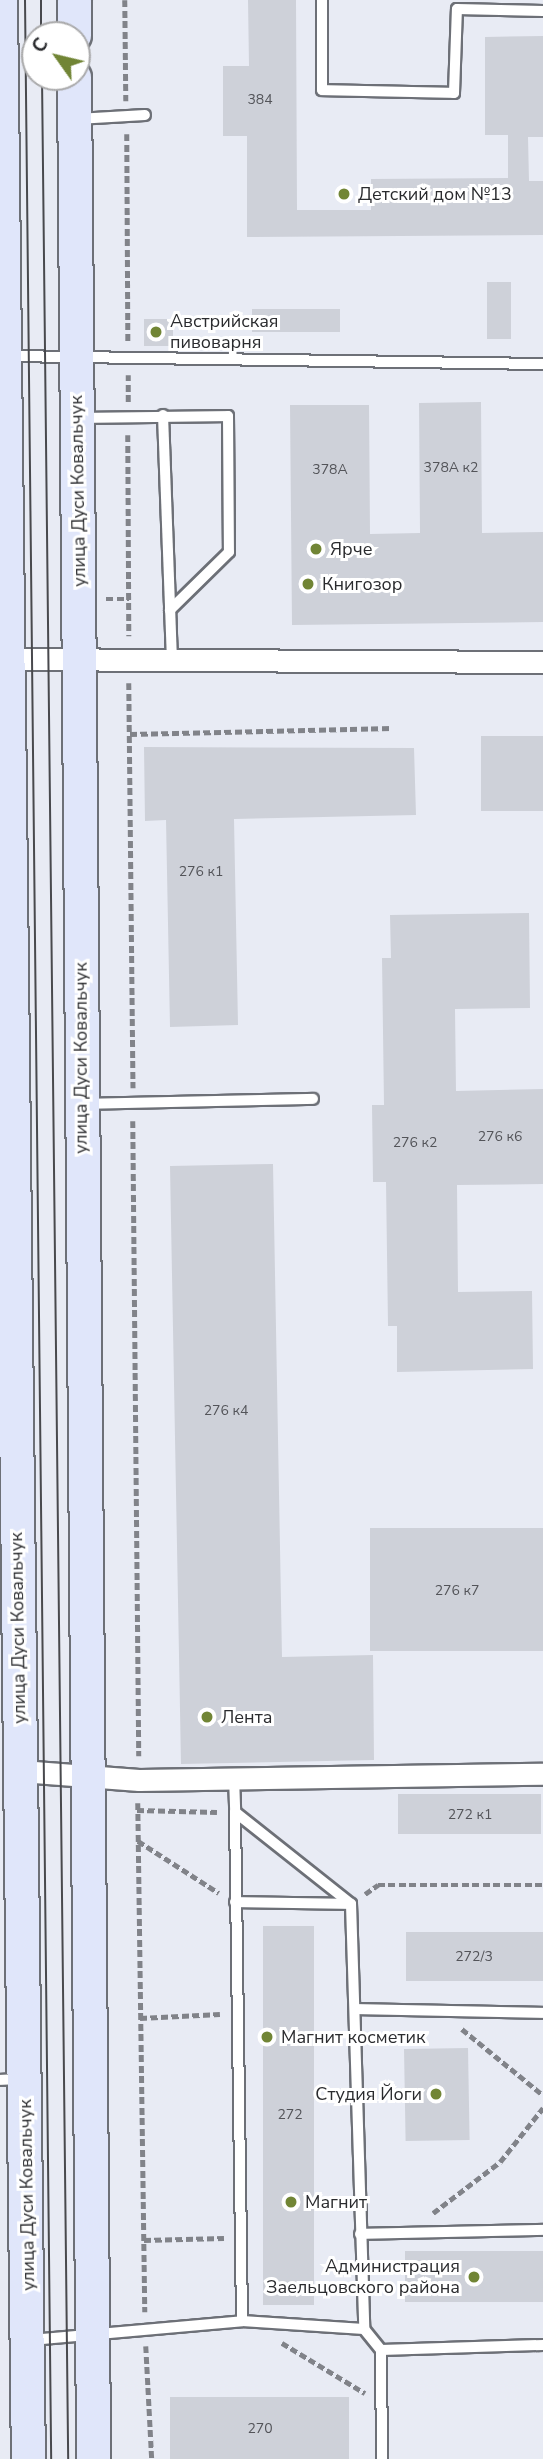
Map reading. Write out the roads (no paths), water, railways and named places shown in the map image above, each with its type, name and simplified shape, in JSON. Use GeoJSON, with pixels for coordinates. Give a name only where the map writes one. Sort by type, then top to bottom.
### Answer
{"type":"FeatureCollection","features":[{"type":"Feature","properties":{"kind":"main road","name":"улица Дуси Ковальчук"},"geometry":{"type":"LineString","coordinates":[[0,0],[6,659],[4,1022],[21,1772],[13,2080],[29,2340],[28,2459]]}},
{"type":"Feature","properties":{"kind":"main road"},"geometry":{"type":"LineString","coordinates":[[74,0],[74,21]]}},
{"type":"Feature","properties":{"kind":"main road","name":"улица Дуси Ковальчук"},"geometry":{"type":"LineString","coordinates":[[74,91],[93,2459]]}},
{"type":"Feature","properties":{"kind":"street"},"geometry":{"type":"LineString","coordinates":[[6,659],[543,662]]}},
{"type":"Feature","properties":{"kind":"street"},"geometry":{"type":"LineString","coordinates":[[21,1772],[139,1780],[543,1774]]}},
{"type":"Feature","properties":{"kind":"lane"},"geometry":{"type":"LineString","coordinates":[[322,0],[322,90],[454,93],[457,9],[543,11]]}},
{"type":"Feature","properties":{"kind":"lane"},"geometry":{"type":"LineString","coordinates":[[75,119],[145,115]]}},
{"type":"Feature","properties":{"kind":"lane"},"geometry":{"type":"LineString","coordinates":[[2,356],[129,360],[543,364]]}},
{"type":"Feature","properties":{"kind":"lane"},"geometry":{"type":"LineString","coordinates":[[163,415],[172,659]]}},
{"type":"Feature","properties":{"kind":"lane"},"geometry":{"type":"LineString","coordinates":[[77,418],[228,416],[229,552],[170,610]]}},
{"type":"Feature","properties":{"kind":"lane"},"geometry":{"type":"LineString","coordinates":[[82,1104],[313,1099]]}},
{"type":"Feature","properties":{"kind":"lane"},"geometry":{"type":"LineString","coordinates":[[234,1777],[242,2321]]}},
{"type":"Feature","properties":{"kind":"lane"},"geometry":{"type":"LineString","coordinates":[[235,1812],[351,1904],[358,2009],[360,2234],[364,2329],[382,2350],[382,2459]]}},
{"type":"Feature","properties":{"kind":"lane"},"geometry":{"type":"LineString","coordinates":[[234,1902],[351,1904]]}},
{"type":"Feature","properties":{"kind":"lane"},"geometry":{"type":"LineString","coordinates":[[358,2009],[543,2013]]}},
{"type":"Feature","properties":{"kind":"lane"},"geometry":{"type":"LineString","coordinates":[[360,2234],[543,2230]]}},
{"type":"Feature","properties":{"kind":"lane"},"geometry":{"type":"LineString","coordinates":[[29,2340],[242,2321],[364,2329]]}},
{"type":"Feature","properties":{"kind":"lane"},"geometry":{"type":"LineString","coordinates":[[382,2350],[543,2345]]}},
{"type":"Feature","properties":{"kind":"tram line"},"geometry":{"type":"LineString","coordinates":[[25,0],[51,2459]]}},
{"type":"Feature","properties":{"kind":"tram line"},"geometry":{"type":"LineString","coordinates":[[41,0],[41,21]]}},
{"type":"Feature","properties":{"kind":"tram line"},"geometry":{"type":"LineString","coordinates":[[42,91],[68,2459]]}},
{"type":"Feature","properties":{"kind":"place","name":"Детский дом №13"},"geometry":{"type":"Point","coordinates":[344,194]}},
{"type":"Feature","properties":{"kind":"place","name":"Австрийская пивоварня"},"geometry":{"type":"Point","coordinates":[156,332]}},
{"type":"Feature","properties":{"kind":"place","name":"Ярче"},"geometry":{"type":"Point","coordinates":[316,549]}},
{"type":"Feature","properties":{"kind":"place","name":"Книгозор"},"geometry":{"type":"Point","coordinates":[308,584]}},
{"type":"Feature","properties":{"kind":"place","name":"Лента"},"geometry":{"type":"Point","coordinates":[207,1717]}},
{"type":"Feature","properties":{"kind":"place","name":"Магнит косметик"},"geometry":{"type":"Point","coordinates":[267,2037]}},
{"type":"Feature","properties":{"kind":"place","name":"Студия Йоги"},"geometry":{"type":"Point","coordinates":[436,2094]}},
{"type":"Feature","properties":{"kind":"place","name":"Магнит"},"geometry":{"type":"Point","coordinates":[291,2202]}},
{"type":"Feature","properties":{"kind":"place","name":"Администрация Заельцовского района"},"geometry":{"type":"Point","coordinates":[474,2277]}}]}
